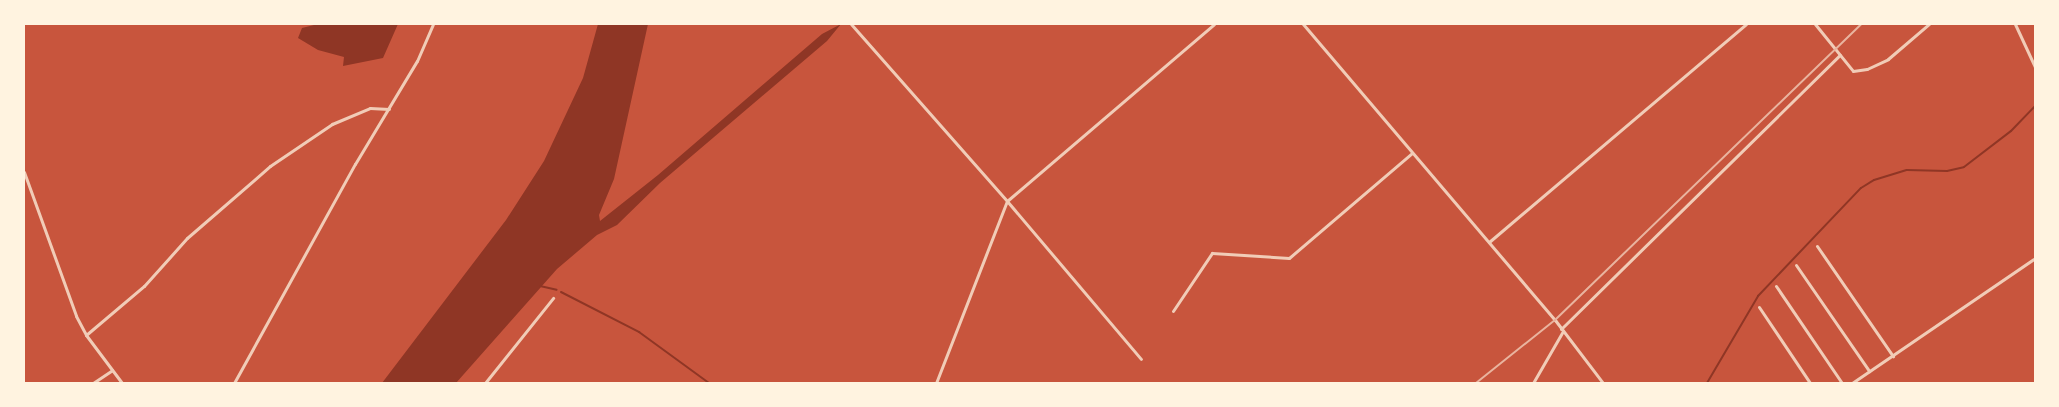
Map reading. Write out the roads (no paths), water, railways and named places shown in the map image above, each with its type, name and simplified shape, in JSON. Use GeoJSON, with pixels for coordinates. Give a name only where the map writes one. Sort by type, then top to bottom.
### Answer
{"type":"FeatureCollection","features":[{"type":"Feature","properties":{"kind":"street"},"geometry":{"type":"LineString","coordinates":[[234,383],[417,61],[433,24]]}},
{"type":"Feature","properties":{"kind":"street"},"geometry":{"type":"LineString","coordinates":[[936,383],[1007,201],[1214,24]]}},
{"type":"Feature","properties":{"kind":"street"},"geometry":{"type":"LineString","coordinates":[[1303,24],[1489,242],[1603,383]]}},
{"type":"Feature","properties":{"kind":"street"},"geometry":{"type":"LineString","coordinates":[[1489,242],[1746,24]]}},
{"type":"Feature","properties":{"kind":"street"},"geometry":{"type":"LineString","coordinates":[[1815,24],[1853,71],[1867,69],[1888,59],[1929,24]]}},
{"type":"Feature","properties":{"kind":"street"},"geometry":{"type":"LineString","coordinates":[[2015,24],[2035,67]]}},
{"type":"Feature","properties":{"kind":"street"},"geometry":{"type":"LineString","coordinates":[[852,25],[1007,201],[1141,359]]}},
{"type":"Feature","properties":{"kind":"street"},"geometry":{"type":"LineString","coordinates":[[1533,383],[1562,330],[1840,55]]}},
{"type":"Feature","properties":{"kind":"street"},"geometry":{"type":"LineString","coordinates":[[86,335],[144,286],[187,238],[270,166],[332,124],[370,108],[389,109]]}},
{"type":"Feature","properties":{"kind":"street"},"geometry":{"type":"LineString","coordinates":[[1173,311],[1212,253],[1289,258],[1412,153]]}},
{"type":"Feature","properties":{"kind":"street"},"geometry":{"type":"LineString","coordinates":[[24,172],[72,306],[86,335],[122,383]]}},
{"type":"Feature","properties":{"kind":"street"},"geometry":{"type":"LineString","coordinates":[[1817,246],[1892,356]]}},
{"type":"Feature","properties":{"kind":"street"},"geometry":{"type":"LineString","coordinates":[[1852,383],[2035,258]]}},
{"type":"Feature","properties":{"kind":"street"},"geometry":{"type":"LineString","coordinates":[[1796,265],[1870,372]]}},
{"type":"Feature","properties":{"kind":"street"},"geometry":{"type":"LineString","coordinates":[[1776,286],[1842,383]]}},
{"type":"Feature","properties":{"kind":"street"},"geometry":{"type":"LineString","coordinates":[[485,383],[553,298]]}},
{"type":"Feature","properties":{"kind":"street"},"geometry":{"type":"LineString","coordinates":[[1759,307],[1810,383]]}},
{"type":"Feature","properties":{"kind":"street"},"geometry":{"type":"LineString","coordinates":[[93,383],[112,370]]}},
{"type":"Feature","properties":{"kind":"waterway"},"geometry":{"type":"LineString","coordinates":[[1707,383],[1758,296],[1861,188],[1874,180],[1907,170],[1947,171],[1964,167],[2011,131],[2035,106]]}},
{"type":"Feature","properties":{"kind":"waterway"},"geometry":{"type":"LineString","coordinates":[[540,286],[557,290]]}},
{"type":"Feature","properties":{"kind":"waterway"},"geometry":{"type":"LineString","coordinates":[[561,292],[639,332],[709,383]]}},
{"type":"Feature","properties":{"kind":"railway"},"geometry":{"type":"LineString","coordinates":[[1476,383],[1555,320],[1862,24]]}}]}
